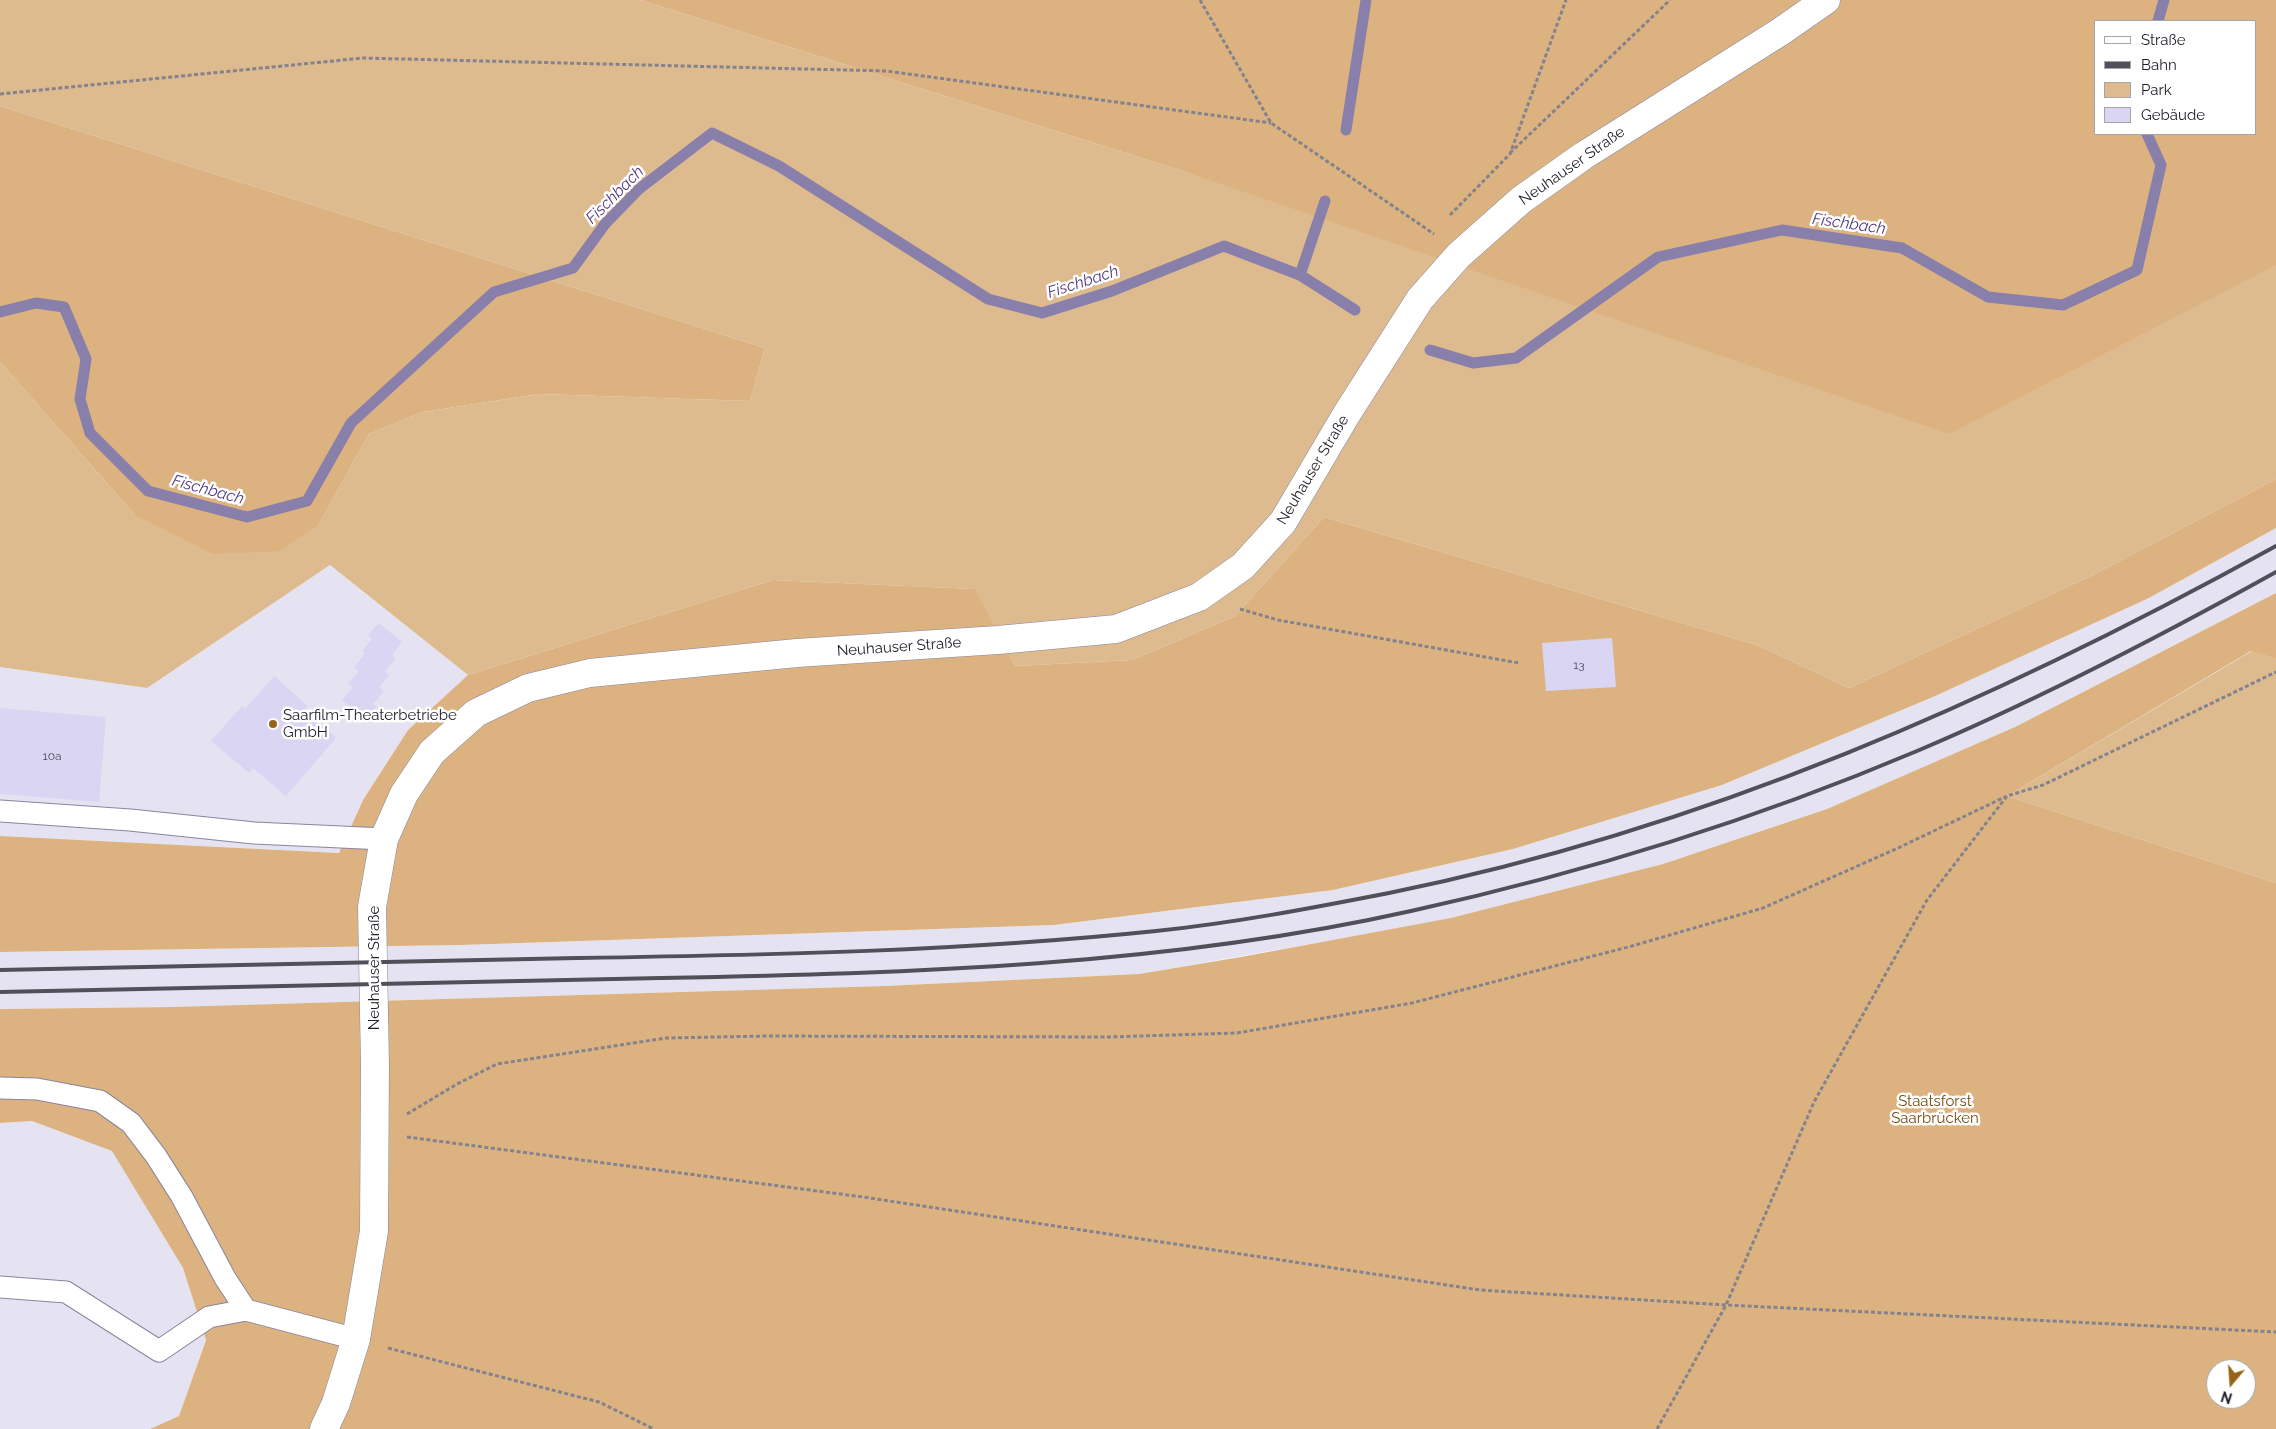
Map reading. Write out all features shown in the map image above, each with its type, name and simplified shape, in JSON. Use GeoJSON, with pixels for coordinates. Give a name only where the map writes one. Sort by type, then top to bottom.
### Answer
{"type":"FeatureCollection","features":[{"type":"Feature","properties":{"kind":"main road","name":"Neuhauser Straße"},"geometry":{"type":"LineString","coordinates":[[324,1429],[336,1403],[356,1339],[374,1231],[372,906],[384,839],[404,794],[432,752],[476,713],[528,688],[600,672],[797,654],[998,640],[1116,629],[1199,597],[1243,566],[1283,522],[1346,415],[1420,299],[1459,255],[1522,200],[1583,156],[1780,32],[1826,0]]}},
{"type":"Feature","properties":{"kind":"lane"},"geometry":{"type":"LineString","coordinates":[[0,811],[130,820],[254,833],[384,839]]}},
{"type":"Feature","properties":{"kind":"lane"},"geometry":{"type":"LineString","coordinates":[[0,1088],[37,1089],[100,1101],[131,1123],[156,1156],[177,1189],[226,1278],[246,1310]]}},
{"type":"Feature","properties":{"kind":"lane"},"geometry":{"type":"LineString","coordinates":[[0,1287],[66,1292],[159,1351],[209,1317],[246,1310],[356,1339]]}},
{"type":"Feature","properties":{"kind":"path"},"geometry":{"type":"LineString","coordinates":[[1200,0],[1271,123],[1433,233],[1439,227]]}},
{"type":"Feature","properties":{"kind":"path"},"geometry":{"type":"LineString","coordinates":[[1510,154],[1566,0]]}},
{"type":"Feature","properties":{"kind":"path"},"geometry":{"type":"LineString","coordinates":[[1445,220],[1510,154],[1670,0]]}},
{"type":"Feature","properties":{"kind":"path"},"geometry":{"type":"LineString","coordinates":[[0,94],[364,58],[886,71],[1271,123]]}},
{"type":"Feature","properties":{"kind":"path"},"geometry":{"type":"LineString","coordinates":[[1278,620],[1519,664]]}},
{"type":"Feature","properties":{"kind":"path"},"geometry":{"type":"LineString","coordinates":[[374,1134],[457,1084],[497,1064],[666,1038],[767,1036],[1108,1037],[1237,1033],[1412,1002],[1632,946],[1763,908],[1898,848],[2007,796],[2043,786],[2276,672]]}},
{"type":"Feature","properties":{"kind":"path"},"geometry":{"type":"LineString","coordinates":[[1657,1429],[1726,1306],[1814,1102],[1927,900],[2007,796]]}},
{"type":"Feature","properties":{"kind":"path"},"geometry":{"type":"LineString","coordinates":[[374,1134],[426,1139],[853,1196],[1480,1290],[1726,1306],[2276,1332]]}},
{"type":"Feature","properties":{"kind":"path"},"geometry":{"type":"LineString","coordinates":[[414,1356],[599,1402],[654,1429]]}},
{"type":"Feature","properties":{"kind":"shaded area"},"geometry":{"type":"Polygon","coordinates":[[[2276,528],[2276,593],[2015,727],[1827,809],[1663,864],[1451,919],[1139,974],[885,986],[173,1007],[0,1009],[0,952],[462,945],[1054,925],[1333,890],[1513,849],[1722,785],[1933,697],[2149,598],[2276,528]]]}},
{"type":"Feature","properties":{"kind":"shaded area"},"geometry":{"type":"Polygon","coordinates":[[[330,565],[468,675],[408,730],[363,800],[339,853],[0,836],[0,667],[147,688],[330,565]]]}},
{"type":"Feature","properties":{"kind":"shaded area"},"geometry":{"type":"Polygon","coordinates":[[[32,1121],[113,1151],[183,1268],[206,1339],[179,1416],[150,1429],[0,1429],[0,1123],[32,1121]]]}},
{"type":"Feature","properties":{"kind":"green space"},"geometry":{"type":"Polygon","coordinates":[[[0,0],[640,0],[1189,173],[2276,197],[2276,479],[2095,574],[1849,688],[1760,646],[1324,517],[1235,616],[1132,660],[1015,666],[974,589],[773,580],[468,675],[330,565],[147,688],[0,667],[0,362],[135,515],[319,524],[369,434],[423,412],[539,394],[750,401],[765,348],[0,106],[0,0]]]}},
{"type":"Feature","properties":{"kind":"green space"},"geometry":{"type":"Polygon","coordinates":[[[640,0],[2276,0],[2276,265],[1949,434],[1189,173],[640,0]]]}},
{"type":"Feature","properties":{"kind":"green space"},"geometry":{"type":"Polygon","coordinates":[[[0,106],[765,348],[750,401],[539,394],[423,412],[369,434],[319,524],[280,551],[213,554],[135,515],[0,362],[0,106]]]}},
{"type":"Feature","properties":{"kind":"green space"},"geometry":{"type":"Polygon","coordinates":[[[2276,479],[2276,528],[2149,598],[1933,697],[1722,785],[1513,849],[1333,890],[1054,925],[462,945],[0,952],[0,836],[339,853],[363,800],[408,730],[468,675],[773,580],[975,589],[1015,666],[1132,660],[1235,616],[1324,517],[1760,646],[1849,688],[2095,574],[2276,479]]]}},
{"type":"Feature","properties":{"kind":"green space","name":"Staatsforst Saarbrücken"},"geometry":{"type":"Polygon","coordinates":[[[2276,593],[2276,659],[2251,651],[2007,796],[2276,883],[2276,1429],[150,1429],[179,1416],[206,1340],[183,1268],[112,1151],[32,1121],[0,1123],[0,1009],[173,1007],[885,986],[1139,974],[1451,918],[1663,864],[1827,809],[2015,727],[2276,593]]]}},
{"type":"Feature","properties":{"kind":"green space"},"geometry":{"type":"Polygon","coordinates":[[[2252,651],[2276,659],[2276,883],[2007,796],[2252,651]]]}},
{"type":"Feature","properties":{"kind":"building"},"geometry":{"type":"Polygon","coordinates":[[[379,623],[402,642],[392,655],[396,658],[385,671],[389,675],[379,687],[384,691],[373,704],[377,707],[366,720],[342,700],[353,687],[348,683],[359,671],[354,667],[365,654],[362,651],[372,639],[368,635],[379,623]]]}},
{"type":"Feature","properties":{"kind":"building"},"geometry":{"type":"Polygon","coordinates":[[[1612,638],[1616,687],[1546,691],[1542,643],[1612,638]]]}},
{"type":"Feature","properties":{"kind":"building","name":"Saarfilm-Theaterbetriebe GmbH"},"geometry":{"type":"Polygon","coordinates":[[[274,676],[308,706],[304,710],[336,738],[286,796],[253,768],[249,773],[211,741],[242,706],[245,709],[274,676]]]}},
{"type":"Feature","properties":{"kind":"building"},"geometry":{"type":"Polygon","coordinates":[[[0,708],[106,717],[99,802],[0,794],[0,708]]]}},
{"type":"Feature","properties":{"kind":"waterway"},"geometry":{"type":"LineString","coordinates":[[1346,130],[1366,0]]}},
{"type":"Feature","properties":{"kind":"waterway","name":"Fischbach"},"geometry":{"type":"LineString","coordinates":[[2158,20],[2164,0]]}},
{"type":"Feature","properties":{"kind":"waterway","name":"Fischbach"},"geometry":{"type":"LineString","coordinates":[[0,312],[36,303],[64,307],[86,359],[80,399],[90,433],[148,491],[247,517],[307,501],[351,423],[494,292],[573,268],[605,224],[639,189],[712,133],[779,166],[988,299],[1042,313],[1112,291],[1224,246],[1300,275],[1355,310]]}},
{"type":"Feature","properties":{"kind":"waterway","name":"Fischbach"},"geometry":{"type":"LineString","coordinates":[[1430,350],[1473,363],[1516,358],[1658,257],[1782,230],[1902,248],[1988,297],[2063,305],[2137,270],[2161,165],[2147,135]]}},
{"type":"Feature","properties":{"kind":"waterway"},"geometry":{"type":"LineString","coordinates":[[1300,275],[1325,201]]}},
{"type":"Feature","properties":{"kind":"railway"},"geometry":{"type":"LineString","coordinates":[[0,970],[723,955],[940,948],[1084,938],[1185,928],[1331,904],[1389,893],[1506,866],[1621,834],[1734,796],[1846,754],[1955,707],[2063,657],[2170,603],[2276,546]]}},
{"type":"Feature","properties":{"kind":"railway"},"geometry":{"type":"LineString","coordinates":[[0,992],[755,976],[944,969],[1132,955],[1225,944],[1318,929],[1411,911],[1540,880],[1668,843],[1794,800],[1917,751],[2054,689],[2276,572]]}},
{"type":"Feature","properties":{"kind":"place","name":"Saarfilm-Theaterbetriebe GmbH"},"geometry":{"type":"Point","coordinates":[273,724]}}]}
